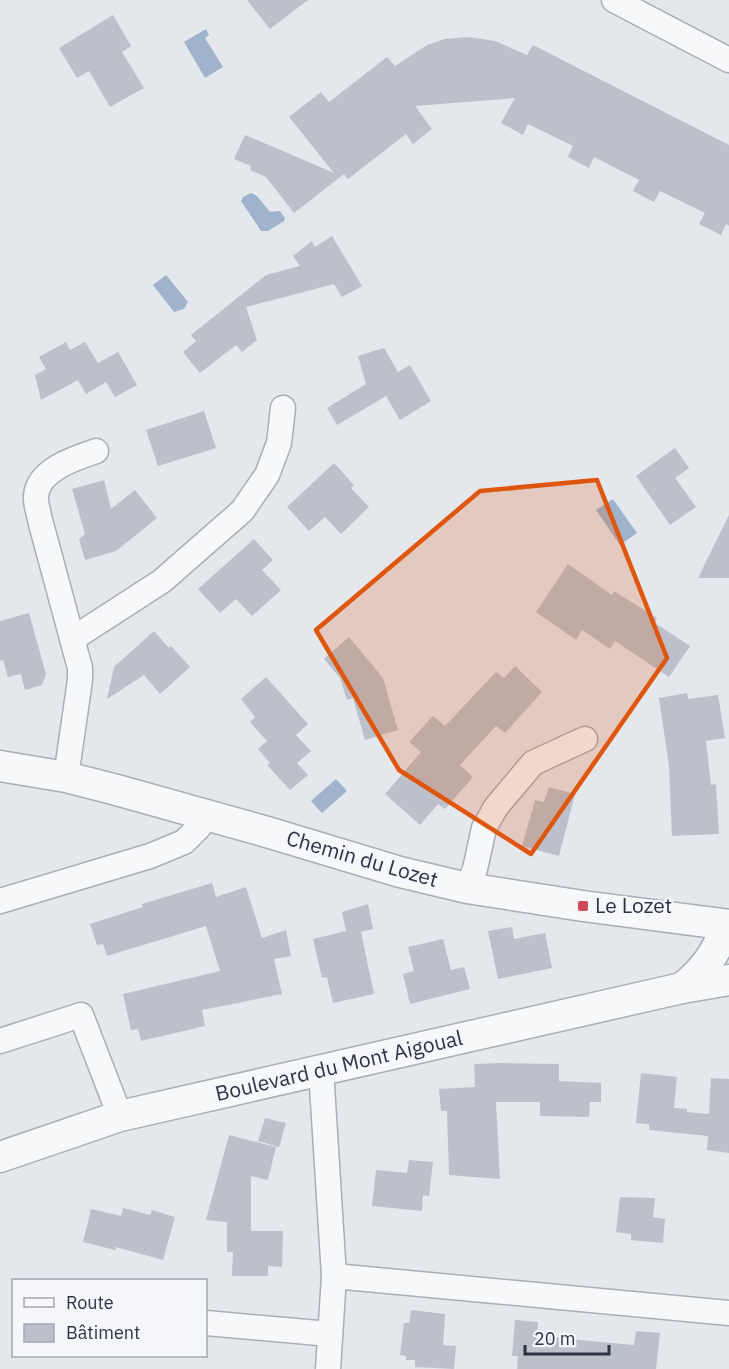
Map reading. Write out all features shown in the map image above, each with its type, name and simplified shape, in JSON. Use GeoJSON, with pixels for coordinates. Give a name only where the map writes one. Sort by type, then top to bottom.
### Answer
{"type":"FeatureCollection","features":[{"type":"Feature","properties":{"kind":"street"},"geometry":{"type":"LineString","coordinates":[[614,0],[729,60]]}},
{"type":"Feature","properties":{"kind":"street"},"geometry":{"type":"LineString","coordinates":[[74,639],[162,581],[242,511],[267,475],[279,443],[283,408]]}},
{"type":"Feature","properties":{"kind":"street"},"geometry":{"type":"LineString","coordinates":[[66,777],[80,668],[40,520],[36,495],[44,478],[69,460],[96,451]]}},
{"type":"Feature","properties":{"kind":"street"},"geometry":{"type":"LineString","coordinates":[[467,888],[475,869],[484,828],[496,807],[533,763],[585,739]]}},
{"type":"Feature","properties":{"kind":"street","name":"Chemin du Lozet"},"geometry":{"type":"LineString","coordinates":[[0,766],[66,777],[202,813],[400,872],[467,888],[729,925]]}},
{"type":"Feature","properties":{"kind":"street"},"geometry":{"type":"LineString","coordinates":[[0,901],[150,856],[184,842],[199,827],[202,813]]}},
{"type":"Feature","properties":{"kind":"street"},"geometry":{"type":"LineString","coordinates":[[682,988],[700,973],[713,955],[729,925]]}},
{"type":"Feature","properties":{"kind":"street","name":"Boulevard du Mont Aigoual"},"geometry":{"type":"LineString","coordinates":[[0,1157],[120,1116],[682,988],[729,980]]}},
{"type":"Feature","properties":{"kind":"street"},"geometry":{"type":"LineString","coordinates":[[0,1041],[81,1015],[120,1116]]}},
{"type":"Feature","properties":{"kind":"street"},"geometry":{"type":"LineString","coordinates":[[321,1070],[334,1276],[328,1369]]}},
{"type":"Feature","properties":{"kind":"street"},"geometry":{"type":"LineString","coordinates":[[334,1276],[729,1313]]}},
{"type":"Feature","properties":{"kind":"street"},"geometry":{"type":"LineString","coordinates":[[207,1323],[330,1334]]}},
{"type":"Feature","properties":{"kind":"highlighted area"},"geometry":{"type":"Polygon","coordinates":[[[597,480],[667,658],[531,854],[399,770],[316,630],[480,491],[597,480]]]}},
{"type":"Feature","properties":{"kind":"water"},"geometry":{"type":"Polygon","coordinates":[[[206,29],[209,35],[205,38],[223,67],[205,78],[184,42],[206,29]]]}},
{"type":"Feature","properties":{"kind":"water"},"geometry":{"type":"Polygon","coordinates":[[[251,193],[257,196],[270,212],[280,211],[285,218],[284,221],[268,231],[261,231],[241,201],[243,197],[251,193]]]}},
{"type":"Feature","properties":{"kind":"water"},"geometry":{"type":"Polygon","coordinates":[[[166,275],[188,302],[184,309],[174,312],[153,285],[166,275]]]}},
{"type":"Feature","properties":{"kind":"water"},"geometry":{"type":"Polygon","coordinates":[[[613,499],[637,533],[620,545],[596,510],[613,499]]]}},
{"type":"Feature","properties":{"kind":"water"},"geometry":{"type":"Polygon","coordinates":[[[336,779],[347,791],[322,813],[311,801],[336,779]]]}},
{"type":"Feature","properties":{"kind":"building"},"geometry":{"type":"Polygon","coordinates":[[[247,0],[308,0],[270,29],[247,0]]]}},
{"type":"Feature","properties":{"kind":"building"},"geometry":{"type":"Polygon","coordinates":[[[113,15],[131,46],[122,52],[144,88],[110,107],[89,71],[77,78],[59,48],[113,15]]]}},
{"type":"Feature","properties":{"kind":"building"},"geometry":{"type":"Polygon","coordinates":[[[468,37],[495,41],[527,55],[533,45],[729,145],[729,226],[726,224],[721,235],[699,224],[705,213],[660,191],[654,202],[633,191],[639,180],[594,157],[589,168],[568,157],[573,146],[528,124],[523,135],[501,123],[515,98],[415,106],[432,129],[413,144],[406,134],[348,179],[344,174],[294,213],[266,177],[250,170],[251,166],[234,159],[245,135],[334,173],[289,117],[321,92],[329,102],[387,57],[395,66],[427,45],[445,39],[468,37]]]}},
{"type":"Feature","properties":{"kind":"building"},"geometry":{"type":"Polygon","coordinates":[[[332,236],[362,286],[342,297],[334,284],[246,307],[257,340],[242,352],[236,345],[200,373],[183,352],[196,341],[191,335],[266,275],[300,266],[293,256],[312,241],[315,247],[332,236]]]}},
{"type":"Feature","properties":{"kind":"building"},"geometry":{"type":"Polygon","coordinates":[[[66,342],[70,350],[85,342],[98,363],[118,352],[137,385],[115,397],[106,382],[86,394],[78,380],[41,400],[35,375],[46,369],[39,357],[66,342]]]}},
{"type":"Feature","properties":{"kind":"building"},"geometry":{"type":"Polygon","coordinates":[[[384,348],[398,372],[410,365],[431,401],[400,420],[386,396],[337,425],[327,408],[366,384],[358,356],[384,348]]]}},
{"type":"Feature","properties":{"kind":"building"},"geometry":{"type":"Polygon","coordinates":[[[204,411],[216,448],[158,466],[146,430],[204,411]]]}},
{"type":"Feature","properties":{"kind":"building"},"geometry":{"type":"Polygon","coordinates":[[[675,448],[689,468],[675,478],[696,507],[670,525],[636,476],[675,448]]]}},
{"type":"Feature","properties":{"kind":"building"},"geometry":{"type":"Polygon","coordinates":[[[334,463],[354,485],[351,488],[369,507],[341,534],[325,517],[309,531],[287,507],[334,463]]]}},
{"type":"Feature","properties":{"kind":"building"},"geometry":{"type":"Polygon","coordinates":[[[104,480],[111,509],[135,490],[157,518],[116,551],[85,560],[79,539],[85,534],[72,489],[104,480]]]}},
{"type":"Feature","properties":{"kind":"building"},"geometry":{"type":"Polygon","coordinates":[[[729,515],[729,578],[698,578],[729,515]]]}},
{"type":"Feature","properties":{"kind":"building"},"geometry":{"type":"Polygon","coordinates":[[[254,539],[273,560],[262,570],[281,590],[252,616],[236,599],[220,613],[198,589],[254,539]]]}},
{"type":"Feature","properties":{"kind":"building"},"geometry":{"type":"Polygon","coordinates":[[[568,564],[612,595],[614,591],[657,618],[655,623],[690,646],[669,677],[615,641],[610,649],[582,630],[576,640],[536,612],[568,564]]]}},
{"type":"Feature","properties":{"kind":"building"},"geometry":{"type":"Polygon","coordinates":[[[29,613],[46,674],[42,685],[25,690],[21,674],[8,677],[3,660],[0,661],[0,621],[29,613]]]}},
{"type":"Feature","properties":{"kind":"building"},"geometry":{"type":"Polygon","coordinates":[[[154,631],[190,667],[160,694],[144,675],[107,699],[114,667],[154,631]]]}},
{"type":"Feature","properties":{"kind":"building"},"geometry":{"type":"Polygon","coordinates":[[[349,637],[383,678],[398,730],[365,740],[353,698],[347,700],[340,678],[324,659],[349,637]]]}},
{"type":"Feature","properties":{"kind":"building"},"geometry":{"type":"Polygon","coordinates":[[[515,666],[542,692],[505,733],[496,726],[460,765],[473,777],[445,809],[438,804],[420,825],[385,794],[421,752],[409,742],[433,716],[445,726],[496,672],[504,678],[515,666]]]}},
{"type":"Feature","properties":{"kind":"building"},"geometry":{"type":"Polygon","coordinates":[[[266,677],[308,724],[296,735],[311,751],[297,763],[308,775],[290,790],[267,765],[270,763],[258,749],[267,741],[250,722],[255,717],[241,699],[266,677]]]}},
{"type":"Feature","properties":{"kind":"building"},"geometry":{"type":"Polygon","coordinates":[[[687,693],[688,699],[718,695],[725,738],[706,741],[711,785],[716,784],[719,834],[672,836],[669,766],[659,698],[687,693]]]}},
{"type":"Feature","properties":{"kind":"building"},"geometry":{"type":"Polygon","coordinates":[[[549,787],[575,794],[559,856],[522,846],[535,800],[544,802],[549,787]]]}},
{"type":"Feature","properties":{"kind":"building"},"geometry":{"type":"Polygon","coordinates":[[[212,883],[216,897],[246,887],[262,938],[286,930],[291,956],[274,959],[282,994],[202,1010],[205,1026],[141,1041],[138,1029],[131,1030],[123,994],[220,971],[206,926],[107,956],[103,944],[97,945],[90,924],[143,907],[142,904],[212,883]]]}},
{"type":"Feature","properties":{"kind":"building"},"geometry":{"type":"Polygon","coordinates":[[[368,904],[373,929],[361,932],[374,994],[333,1003],[327,977],[322,978],[313,939],[346,931],[342,912],[368,904]]]}},
{"type":"Feature","properties":{"kind":"building"},"geometry":{"type":"Polygon","coordinates":[[[512,927],[514,939],[545,933],[552,968],[498,979],[488,931],[512,927]]]}},
{"type":"Feature","properties":{"kind":"building"},"geometry":{"type":"Polygon","coordinates":[[[443,939],[451,970],[464,967],[470,989],[410,1004],[403,974],[414,971],[408,947],[443,939]]]}},
{"type":"Feature","properties":{"kind":"building"},"geometry":{"type":"Polygon","coordinates":[[[474,1064],[559,1064],[559,1081],[601,1083],[601,1102],[590,1102],[589,1117],[540,1116],[540,1102],[496,1102],[500,1179],[449,1175],[447,1111],[441,1111],[439,1089],[475,1087],[474,1064]]]}},
{"type":"Feature","properties":{"kind":"building"},"geometry":{"type":"Polygon","coordinates":[[[641,1073],[677,1077],[674,1108],[709,1114],[711,1078],[729,1079],[729,1153],[707,1150],[708,1136],[649,1130],[649,1124],[636,1123],[641,1073]]]}},
{"type":"Feature","properties":{"kind":"building"},"geometry":{"type":"Polygon","coordinates":[[[265,1118],[286,1123],[279,1147],[258,1141],[265,1118]]]}},
{"type":"Feature","properties":{"kind":"building"},"geometry":{"type":"Polygon","coordinates":[[[229,1135],[276,1147],[268,1180],[251,1176],[251,1231],[283,1231],[282,1267],[268,1266],[268,1276],[232,1276],[233,1252],[227,1252],[227,1222],[206,1220],[229,1135]]]}},
{"type":"Feature","properties":{"kind":"building"},"geometry":{"type":"Polygon","coordinates":[[[409,1160],[433,1162],[429,1196],[423,1195],[422,1211],[372,1206],[376,1170],[407,1173],[409,1160]]]}},
{"type":"Feature","properties":{"kind":"building"},"geometry":{"type":"Polygon","coordinates":[[[620,1197],[655,1198],[653,1217],[665,1219],[663,1243],[631,1240],[631,1234],[616,1232],[620,1197]]]}},
{"type":"Feature","properties":{"kind":"building"},"geometry":{"type":"Polygon","coordinates":[[[123,1208],[150,1215],[152,1210],[175,1217],[163,1260],[116,1247],[115,1250],[83,1242],[91,1209],[121,1216],[123,1208]]]}},
{"type":"Feature","properties":{"kind":"building"},"geometry":{"type":"Polygon","coordinates":[[[411,1310],[445,1314],[443,1345],[456,1346],[454,1369],[415,1367],[415,1360],[406,1360],[406,1356],[400,1355],[404,1323],[409,1323],[411,1310]]]}},
{"type":"Feature","properties":{"kind":"building"},"geometry":{"type":"Polygon","coordinates":[[[515,1320],[538,1322],[537,1335],[634,1345],[636,1331],[660,1333],[656,1369],[517,1369],[518,1356],[512,1356],[515,1320]]]}},
{"type":"Feature","properties":{"kind":"place","name":"Le Lozet"},"geometry":{"type":"Point","coordinates":[583,906]}}]}
